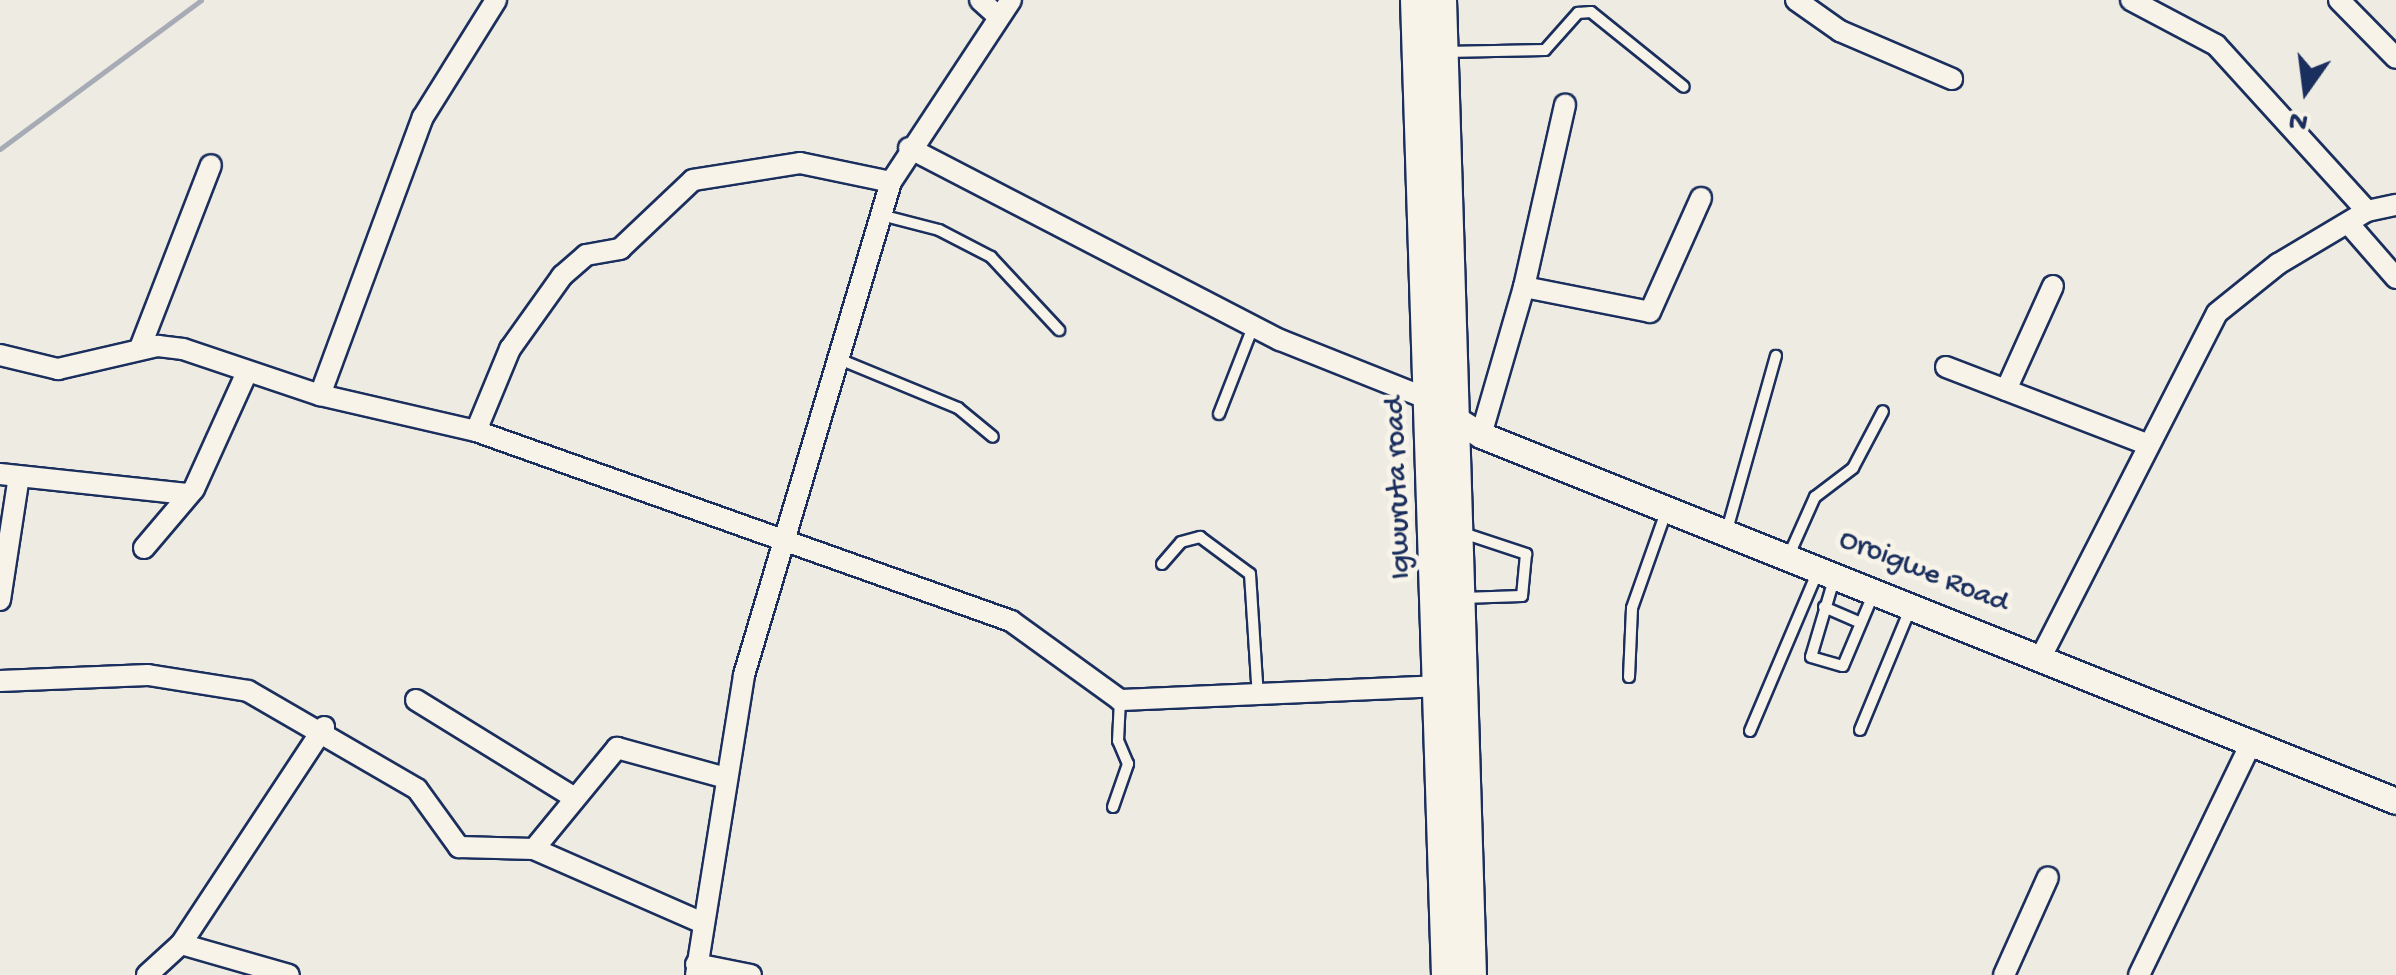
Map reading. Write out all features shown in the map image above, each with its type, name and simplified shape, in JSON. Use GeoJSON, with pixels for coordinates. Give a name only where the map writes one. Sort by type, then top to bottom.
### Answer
{"type":"FeatureCollection","features":[{"type":"Feature","properties":{"kind":"main road","name":"Igwuruta road"},"geometry":{"type":"LineString","coordinates":[[1416,0],[1446,975]]}},
{"type":"Feature","properties":{"kind":"main road","name":"Igwuruta road"},"geometry":{"type":"LineString","coordinates":[[1442,0],[1472,975]]}},
{"type":"Feature","properties":{"kind":"street"},"geometry":{"type":"LineString","coordinates":[[320,396],[423,117],[496,0]]}},
{"type":"Feature","properties":{"kind":"street"},"geometry":{"type":"LineString","coordinates":[[751,975],[696,970],[698,921],[722,776],[781,540],[891,182],[1005,8],[980,0]]}},
{"type":"Feature","properties":{"kind":"street"},"geometry":{"type":"LineString","coordinates":[[1796,0],[1840,31],[1952,79]]}},
{"type":"Feature","properties":{"kind":"street"},"geometry":{"type":"LineString","coordinates":[[2130,0],[2216,45],[2367,212]]}},
{"type":"Feature","properties":{"kind":"street"},"geometry":{"type":"LineString","coordinates":[[2339,0],[2396,58]]}},
{"type":"Feature","properties":{"kind":"street"},"geometry":{"type":"LineString","coordinates":[[1480,435],[1524,287],[1565,105]]}},
{"type":"Feature","properties":{"kind":"street"},"geometry":{"type":"LineString","coordinates":[[910,148],[1253,327],[1430,400]]}},
{"type":"Feature","properties":{"kind":"street"},"geometry":{"type":"LineString","coordinates":[[140,348],[211,164]]}},
{"type":"Feature","properties":{"kind":"street"},"geometry":{"type":"LineString","coordinates":[[476,432],[510,348],[562,276],[593,252],[620,249],[693,180],[800,164],[891,182]]}},
{"type":"Feature","properties":{"kind":"street"},"geometry":{"type":"LineString","coordinates":[[1524,287],[1650,312],[1701,198]]}},
{"type":"Feature","properties":{"kind":"street"},"geometry":{"type":"LineString","coordinates":[[2042,656],[2148,444],[2228,299],[2367,212],[2396,205]]}},
{"type":"Feature","properties":{"kind":"street"},"geometry":{"type":"LineString","coordinates":[[2348,223],[2396,278]]}},
{"type":"Feature","properties":{"kind":"street"},"geometry":{"type":"LineString","coordinates":[[2006,390],[2053,286]]}},
{"type":"Feature","properties":{"kind":"street"},"geometry":{"type":"LineString","coordinates":[[0,355],[58,369],[140,348],[183,349],[320,396],[476,432],[1011,622],[1120,700],[1258,698],[1438,686]]}},
{"type":"Feature","properties":{"kind":"street"},"geometry":{"type":"LineString","coordinates":[[1946,367],[2148,444]]}},
{"type":"Feature","properties":{"kind":"street"},"geometry":{"type":"LineString","coordinates":[[144,548],[187,494],[246,372]]}},
{"type":"Feature","properties":{"kind":"street","name":"Oroigwe Road"},"geometry":{"type":"LineString","coordinates":[[1430,400],[1455,422],[1480,435],[1875,589],[2396,801]]}},
{"type":"Feature","properties":{"kind":"street"},"geometry":{"type":"LineString","coordinates":[[0,600],[10,475],[187,494]]}},
{"type":"Feature","properties":{"kind":"street"},"geometry":{"type":"LineString","coordinates":[[0,681],[94,673],[200,681],[248,691],[324,727],[423,794],[459,848],[534,849],[698,921]]}},
{"type":"Feature","properties":{"kind":"street"},"geometry":{"type":"LineString","coordinates":[[416,700],[570,795]]}},
{"type":"Feature","properties":{"kind":"street"},"geometry":{"type":"LineString","coordinates":[[147,975],[181,944],[324,727]]}},
{"type":"Feature","properties":{"kind":"street"},"geometry":{"type":"LineString","coordinates":[[2139,975],[2252,742]]}},
{"type":"Feature","properties":{"kind":"street"},"geometry":{"type":"LineString","coordinates":[[534,849],[570,795],[617,748],[722,776]]}},
{"type":"Feature","properties":{"kind":"street"},"geometry":{"type":"LineString","coordinates":[[2004,975],[2048,876]]}},
{"type":"Feature","properties":{"kind":"street"},"geometry":{"type":"LineString","coordinates":[[181,944],[283,974]]}},
{"type":"Feature","properties":{"kind":"lane"},"geometry":{"type":"LineString","coordinates":[[1444,52],[1545,50],[1578,14],[1591,12],[1684,87]]}},
{"type":"Feature","properties":{"kind":"lane"},"geometry":{"type":"LineString","coordinates":[[881,215],[939,230],[990,257],[1060,330]]}},
{"type":"Feature","properties":{"kind":"lane"},"geometry":{"type":"LineString","coordinates":[[1219,414],[1253,327]]}},
{"type":"Feature","properties":{"kind":"lane"},"geometry":{"type":"LineString","coordinates":[[1726,530],[1776,356]]}},
{"type":"Feature","properties":{"kind":"lane"},"geometry":{"type":"LineString","coordinates":[[837,358],[958,408],[993,437]]}},
{"type":"Feature","properties":{"kind":"lane"},"geometry":{"type":"LineString","coordinates":[[1789,555],[1815,497],[1853,468],[1883,411]]}},
{"type":"Feature","properties":{"kind":"lane"},"geometry":{"type":"LineString","coordinates":[[1629,677],[1632,608],[1668,508]]}},
{"type":"Feature","properties":{"kind":"lane"},"geometry":{"type":"LineString","coordinates":[[1458,532],[1526,554],[1522,596],[1461,598]]}},
{"type":"Feature","properties":{"kind":"lane"},"geometry":{"type":"LineString","coordinates":[[1162,564],[1181,542],[1200,537],[1250,574],[1258,698]]}},
{"type":"Feature","properties":{"kind":"lane"},"geometry":{"type":"LineString","coordinates":[[1827,570],[1824,607],[1811,657],[1843,666],[1875,589]]}},
{"type":"Feature","properties":{"kind":"lane"},"geometry":{"type":"LineString","coordinates":[[1750,731],[1827,570]]}},
{"type":"Feature","properties":{"kind":"lane"},"geometry":{"type":"LineString","coordinates":[[1860,730],[1912,604]]}},
{"type":"Feature","properties":{"kind":"lane"},"geometry":{"type":"LineString","coordinates":[[1824,607],[1862,623]]}},
{"type":"Feature","properties":{"kind":"lane"},"geometry":{"type":"LineString","coordinates":[[1113,806],[1128,764],[1118,741],[1120,700]]}},
{"type":"Feature","properties":{"kind":"waterway"},"geometry":{"type":"LineString","coordinates":[[0,149],[201,0]]}}]}
